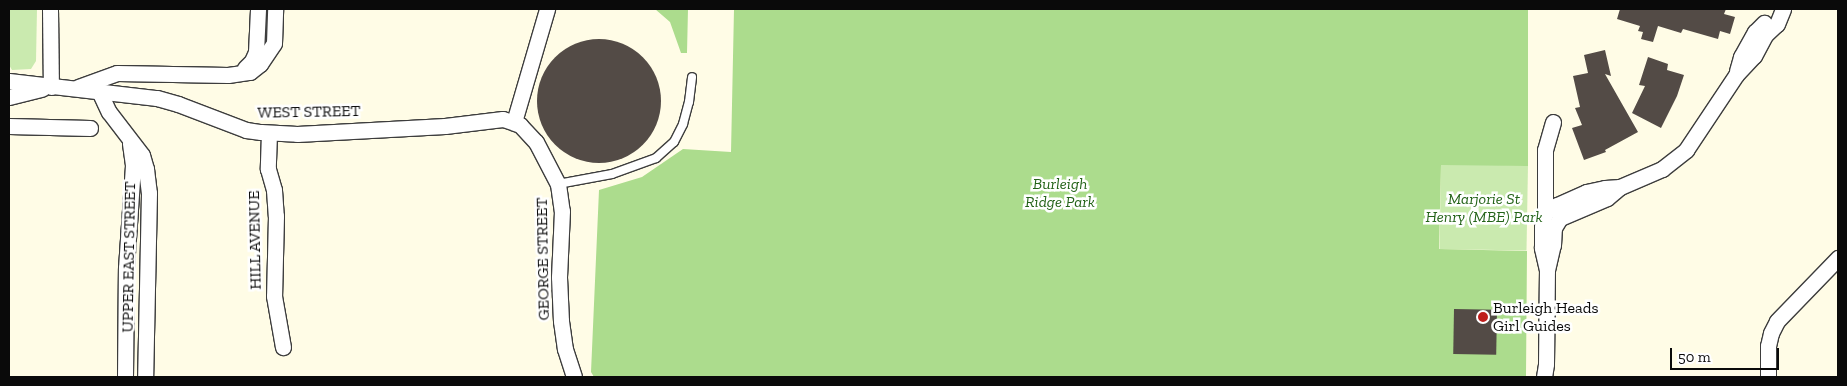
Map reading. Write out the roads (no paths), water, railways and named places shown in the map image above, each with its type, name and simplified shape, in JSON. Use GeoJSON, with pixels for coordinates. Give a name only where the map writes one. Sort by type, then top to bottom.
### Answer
{"type":"FeatureCollection","features":[{"type":"Feature","properties":{"kind":"street"},"geometry":{"type":"LineString","coordinates":[[50,9],[50,87]]}},
{"type":"Feature","properties":{"kind":"street"},"geometry":{"type":"LineString","coordinates":[[228,75],[245,68],[254,57],[257,48],[258,9]]}},
{"type":"Feature","properties":{"kind":"street"},"geometry":{"type":"LineString","coordinates":[[76,87],[117,74],[228,75],[250,72],[264,58],[274,40],[275,9]]}},
{"type":"Feature","properties":{"kind":"street"},"geometry":{"type":"LineString","coordinates":[[514,122],[547,9]]}},
{"type":"Feature","properties":{"kind":"street"},"geometry":{"type":"LineString","coordinates":[[1736,75],[1741,57],[1755,32],[1775,9]]}},
{"type":"Feature","properties":{"kind":"street"},"geometry":{"type":"LineString","coordinates":[[1546,373],[1547,270],[1542,248],[1542,227],[1551,218],[1557,205],[1586,192],[1620,187],[1662,169],[1682,153],[1736,75],[1757,53],[1765,35],[1779,20],[1783,9]]}},
{"type":"Feature","properties":{"kind":"street","name":"WEST STREET"},"geometry":{"type":"LineString","coordinates":[[9,81],[50,87],[76,87],[162,99],[246,130],[269,133],[445,126],[493,120],[514,122]]}},
{"type":"Feature","properties":{"kind":"street","name":"WEST STREET"},"geometry":{"type":"LineString","coordinates":[[9,97],[50,87]]}},
{"type":"Feature","properties":{"kind":"street","name":"UPPER EAST STREET"},"geometry":{"type":"LineString","coordinates":[[99,90],[109,112],[143,158],[148,187],[145,377]]}},
{"type":"Feature","properties":{"kind":"street","name":"GEORGE STREET"},"geometry":{"type":"LineString","coordinates":[[514,122],[525,129],[536,142],[558,184],[562,211],[559,278],[560,320],[565,348],[574,377]]}},
{"type":"Feature","properties":{"kind":"street"},"geometry":{"type":"LineString","coordinates":[[1551,218],[1546,150],[1553,122]]}},
{"type":"Feature","properties":{"kind":"street"},"geometry":{"type":"LineString","coordinates":[[9,126],[90,128]]}},
{"type":"Feature","properties":{"kind":"street","name":"HILL AVENUE"},"geometry":{"type":"LineString","coordinates":[[269,133],[268,169],[274,190],[276,216],[274,296],[284,347]]}},
{"type":"Feature","properties":{"kind":"street","name":"UPPER EAST STREET"},"geometry":{"type":"LineString","coordinates":[[125,377],[126,268],[132,164],[130,142]]}},
{"type":"Feature","properties":{"kind":"street"},"geometry":{"type":"LineString","coordinates":[[1768,377],[1768,346],[1771,333],[1777,321],[1838,258]]}},
{"type":"Feature","properties":{"kind":"lane"},"geometry":{"type":"LineString","coordinates":[[558,184],[612,174],[656,158],[674,142],[683,124],[689,102],[692,77]]}},
{"type":"Feature","properties":{"kind":"place","name":"Burleigh Heads Girl Guides"},"geometry":{"type":"Point","coordinates":[1483,317]}},
{"type":"Feature","properties":{"kind":"park label","name":"Burleigh Ridge Park"},"geometry":{"type":"Point","coordinates":[1060,193]}},
{"type":"Feature","properties":{"kind":"park label","name":"Marjorie St Henry (MBE) Park"},"geometry":{"type":"Point","coordinates":[1484,208]}}]}
